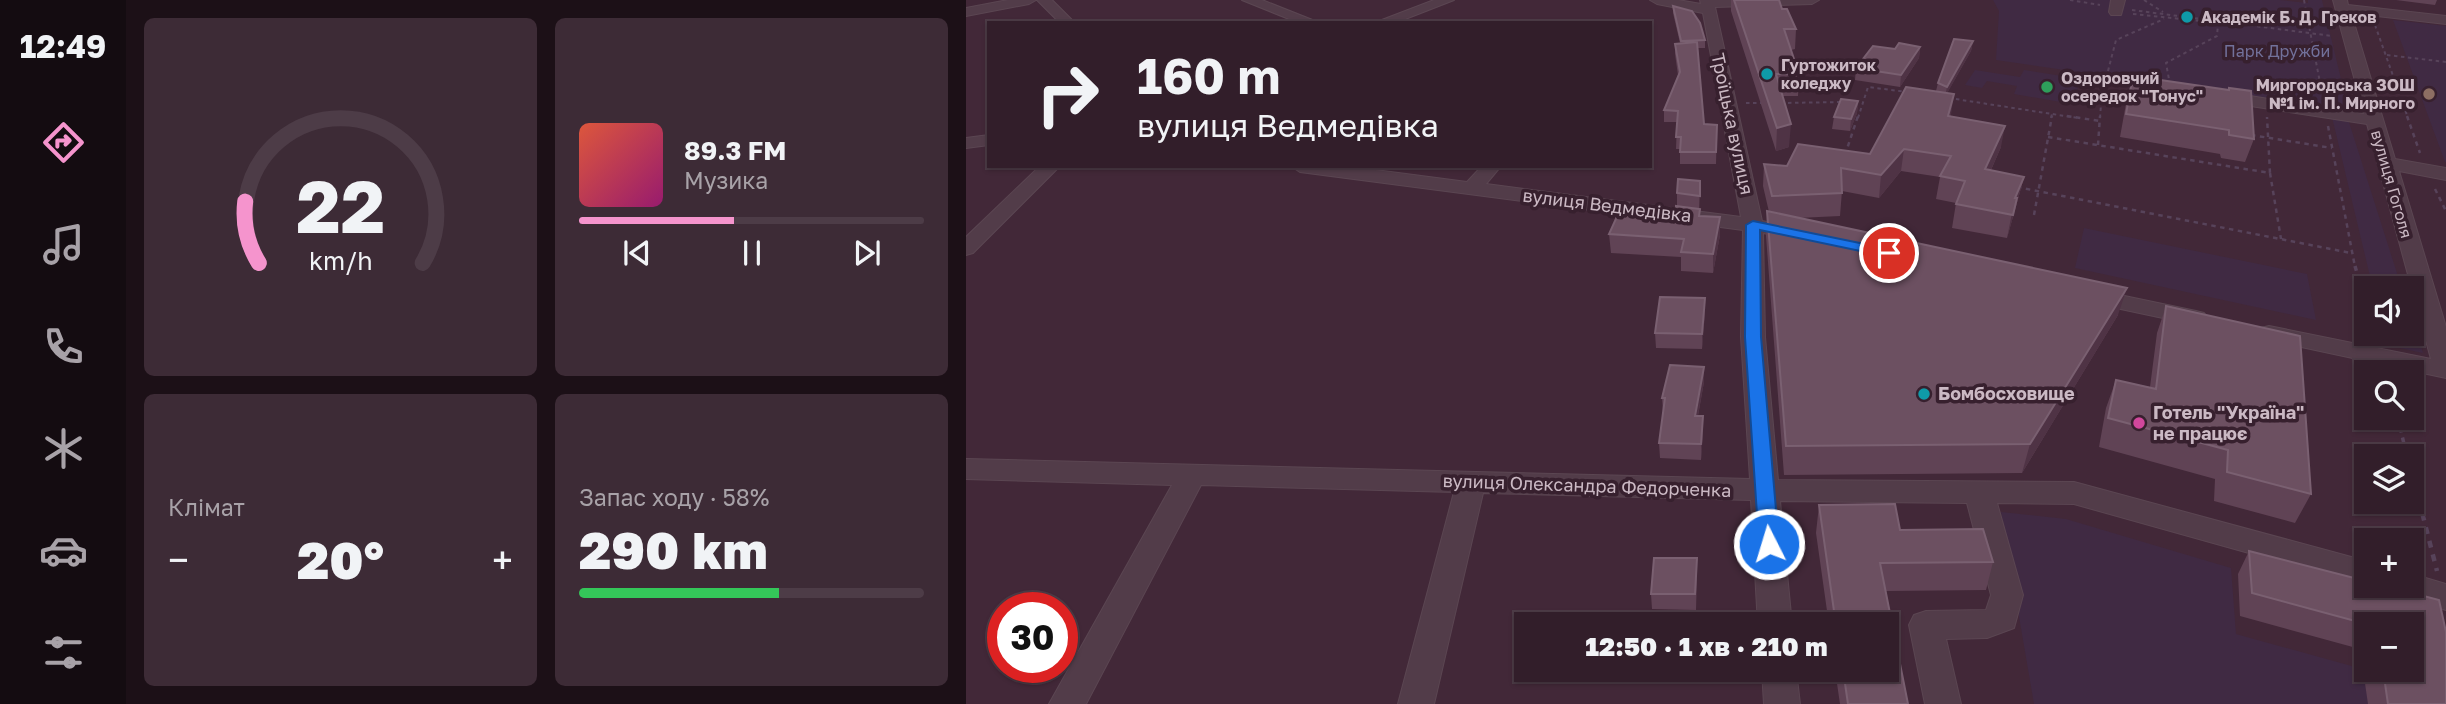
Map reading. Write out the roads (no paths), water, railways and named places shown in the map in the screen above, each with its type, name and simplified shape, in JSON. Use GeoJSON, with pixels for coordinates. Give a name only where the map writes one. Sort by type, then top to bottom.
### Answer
{"type":"FeatureCollection","features":[{"type":"Feature","properties":{"kind":"street"},"geometry":{"type":"LineString","coordinates":[[966,12],[1029,0]]}},
{"type":"Feature","properties":{"kind":"street"},"geometry":{"type":"LineString","coordinates":[[1044,0],[1066,21]]}},
{"type":"Feature","properties":{"kind":"street"},"geometry":{"type":"LineString","coordinates":[[1249,0],[1307,21]]}},
{"type":"Feature","properties":{"kind":"street"},"geometry":{"type":"LineString","coordinates":[[1387,21],[1447,0]]}},
{"type":"Feature","properties":{"kind":"street"},"geometry":{"type":"LineString","coordinates":[[1657,0],[1708,4],[1812,0]]}},
{"type":"Feature","properties":{"kind":"street","name":"Троїцька вулиця"},"geometry":{"type":"LineString","coordinates":[[1708,4],[1753,225],[1753,337],[1774,612]]}},
{"type":"Feature","properties":{"kind":"street"},"geometry":{"type":"LineString","coordinates":[[2342,4],[2369,11],[2446,20]]}},
{"type":"Feature","properties":{"kind":"street","name":"вулиця Гоголя"},"geometry":{"type":"LineString","coordinates":[[2342,4],[2385,163],[2446,369]]}},
{"type":"Feature","properties":{"kind":"street"},"geometry":{"type":"LineString","coordinates":[[2170,89],[2373,120]]}},
{"type":"Feature","properties":{"kind":"street"},"geometry":{"type":"LineString","coordinates":[[966,143],[987,140]]}},
{"type":"Feature","properties":{"kind":"street"},"geometry":{"type":"LineString","coordinates":[[2385,163],[2446,174]]}},
{"type":"Feature","properties":{"kind":"street"},"geometry":{"type":"LineString","coordinates":[[966,249],[1049,168]]}},
{"type":"Feature","properties":{"kind":"street","name":"вулиця Ведмедівка"},"geometry":{"type":"LineString","coordinates":[[1327,168],[1753,225],[1821,239]]}},
{"type":"Feature","properties":{"kind":"street"},"geometry":{"type":"LineString","coordinates":[[1471,189],[1490,168]]}},
{"type":"Feature","properties":{"kind":"street"},"geometry":{"type":"LineString","coordinates":[[2067,290],[2217,322]]}},
{"type":"Feature","properties":{"kind":"street"},"geometry":{"type":"LineString","coordinates":[[2244,328],[2446,369]]}},
{"type":"Feature","properties":{"kind":"street","name":"вулиця Олександра Федорченка"},"geometry":{"type":"LineString","coordinates":[[966,469],[1764,490],[2074,493],[2354,571]]}},
{"type":"Feature","properties":{"kind":"street"},"geometry":{"type":"LineString","coordinates":[[1067,704],[1192,475]]}},
{"type":"Feature","properties":{"kind":"street"},"geometry":{"type":"LineString","coordinates":[[1416,704],[1471,482]]}},
{"type":"Feature","properties":{"kind":"street"},"geometry":{"type":"LineString","coordinates":[[1943,704],[1926,625],[1987,624],[2002,618],[2007,594],[1979,492]]}},
{"type":"Feature","properties":{"kind":"street"},"geometry":{"type":"LineString","coordinates":[[2424,590],[2445,596]]}},
{"type":"Feature","properties":{"kind":"street"},"geometry":{"type":"LineString","coordinates":[[1780,682],[1782,704]]}},
{"type":"Feature","properties":{"kind":"place","name":"Академік Б. Д. Греков"},"geometry":{"type":"Point","coordinates":[2187,17]}},
{"type":"Feature","properties":{"kind":"place","name":"Гуртожиток коледжу"},"geometry":{"type":"Point","coordinates":[1767,74]}},
{"type":"Feature","properties":{"kind":"place","name":"Оздоровчий осередок \"Тонус\""},"geometry":{"type":"Point","coordinates":[2047,87]}},
{"type":"Feature","properties":{"kind":"place","name":"Миргородська ЗОШ №1 ім. П. Мирного"},"geometry":{"type":"Point","coordinates":[2429,94]}},
{"type":"Feature","properties":{"kind":"place","name":"Бомбосховище"},"geometry":{"type":"Point","coordinates":[1924,394]}},
{"type":"Feature","properties":{"kind":"place","name":"Готель \"Україна\" не працює"},"geometry":{"type":"Point","coordinates":[2139,423]}},
{"type":"Feature","properties":{"kind":"park label","name":"Парк Дружби"},"geometry":{"type":"Point","coordinates":[2277,51]}}]}
